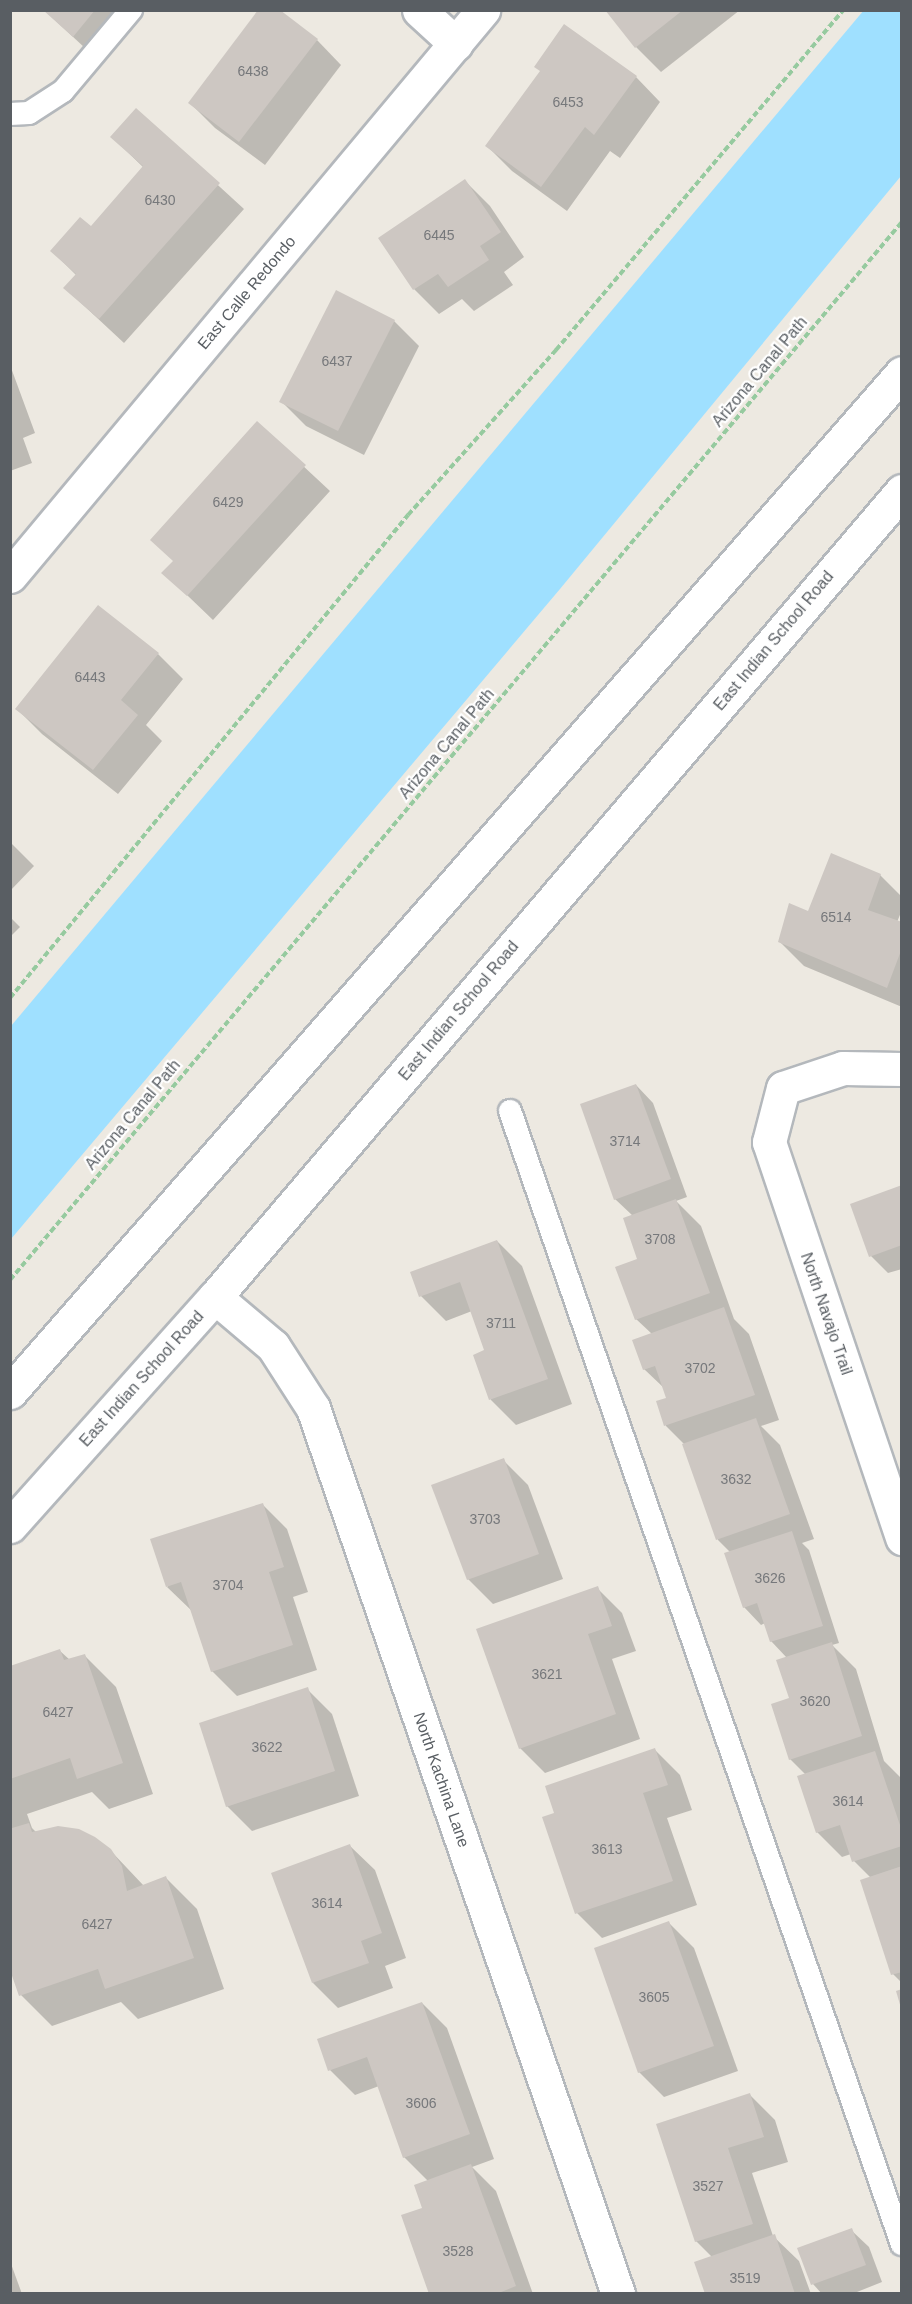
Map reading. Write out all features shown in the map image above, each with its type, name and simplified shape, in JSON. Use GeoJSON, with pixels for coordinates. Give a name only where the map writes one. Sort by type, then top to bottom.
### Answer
{"type":"FeatureCollection","features":[{"type":"Feature","properties":{"kind":"main road"},"geometry":{"type":"LineString","coordinates":[[418,10],[456,44]]}},
{"type":"Feature","properties":{"kind":"main road","name":"East Calle Redondo"},"geometry":{"type":"LineString","coordinates":[[10,576],[483,10]]}},
{"type":"Feature","properties":{"kind":"main road"},"geometry":{"type":"LineString","coordinates":[[10,1392],[902,373]]}},
{"type":"Feature","properties":{"kind":"main road","name":"East Indian School Road"},"geometry":{"type":"LineString","coordinates":[[10,1526],[215,1297],[902,491]]}},
{"type":"Feature","properties":{"kind":"main road","name":"North Navajo Trail"},"geometry":{"type":"LineString","coordinates":[[902,1069],[843,1068],[783,1088],[769,1142],[902,1538]]}},
{"type":"Feature","properties":{"kind":"main road","name":"North Kachina Lane"},"geometry":{"type":"LineString","coordinates":[[215,1297],[273,1346],[313,1408],[618,2294]]}},
{"type":"Feature","properties":{"kind":"lane"},"geometry":{"type":"LineString","coordinates":[[10,114],[29,113],[63,91],[131,10]]}},
{"type":"Feature","properties":{"kind":"lane"},"geometry":{"type":"LineString","coordinates":[[510,1111],[902,2244]]}},
{"type":"Feature","properties":{"kind":"path"},"geometry":{"type":"LineString","coordinates":[[10,998],[408,515],[556,350],[843,10]]}},
{"type":"Feature","properties":{"kind":"path","name":"Arizona Canal Path"},"geometry":{"type":"LineString","coordinates":[[10,1280],[902,222]]}},
{"type":"Feature","properties":{"kind":"water"},"geometry":{"type":"Polygon","coordinates":[[[864,10],[901,11],[901,176],[560,589],[11,1239],[11,1026],[864,10]]]}},
{"type":"Feature","properties":{"kind":"building"},"geometry":{"type":"Polygon","coordinates":[[[43,10],[95,10],[73,37],[43,10]]]}},
{"type":"Feature","properties":{"kind":"building"},"geometry":{"type":"Polygon","coordinates":[[[258,10],[280,10],[318,39],[239,142],[188,103],[258,10]]]}},
{"type":"Feature","properties":{"kind":"building"},"geometry":{"type":"Polygon","coordinates":[[[605,10],[683,10],[635,48],[605,10]]]}},
{"type":"Feature","properties":{"kind":"building"},"geometry":{"type":"Polygon","coordinates":[[[564,24],[637,76],[594,135],[585,127],[541,187],[485,146],[540,71],[534,67],[564,24]]]}},
{"type":"Feature","properties":{"kind":"building"},"geometry":{"type":"Polygon","coordinates":[[[136,108],[220,183],[99,319],[63,288],[76,274],[50,251],[80,217],[91,226],[143,166],[110,137],[136,108]]]}},
{"type":"Feature","properties":{"kind":"building"},"geometry":{"type":"Polygon","coordinates":[[[465,179],[501,232],[480,246],[489,260],[448,287],[438,274],[413,290],[378,238],[465,179]]]}},
{"type":"Feature","properties":{"kind":"building"},"geometry":{"type":"Polygon","coordinates":[[[336,290],[395,320],[338,431],[279,402],[336,290]]]}},
{"type":"Feature","properties":{"kind":"building"},"geometry":{"type":"Polygon","coordinates":[[[257,421],[306,465],[187,596],[161,573],[173,561],[150,540],[257,421]]]}},
{"type":"Feature","properties":{"kind":"building"},"geometry":{"type":"Polygon","coordinates":[[[98,605],[159,653],[121,700],[138,715],[93,770],[15,709],[98,605]]]}},
{"type":"Feature","properties":{"kind":"building"},"geometry":{"type":"Polygon","coordinates":[[[831,853],[881,874],[868,910],[902,922],[902,948],[887,988],[778,942],[789,903],[808,911],[831,853]]]}},
{"type":"Feature","properties":{"kind":"building"},"geometry":{"type":"Polygon","coordinates":[[[636,1084],[671,1179],[614,1200],[580,1104],[636,1084]]]}},
{"type":"Feature","properties":{"kind":"building"},"geometry":{"type":"Polygon","coordinates":[[[902,1185],[902,1245],[869,1257],[850,1204],[902,1185]]]}},
{"type":"Feature","properties":{"kind":"building"},"geometry":{"type":"Polygon","coordinates":[[[676,1199],[710,1293],[635,1320],[615,1267],[637,1259],[623,1218],[676,1199]]]}},
{"type":"Feature","properties":{"kind":"building"},"geometry":{"type":"Polygon","coordinates":[[[497,1240],[548,1379],[489,1400],[473,1355],[484,1350],[460,1282],[419,1297],[410,1272],[497,1240]]]}},
{"type":"Feature","properties":{"kind":"building"},"geometry":{"type":"Polygon","coordinates":[[[724,1307],[755,1395],[664,1426],[656,1401],[666,1398],[655,1366],[643,1370],[632,1340],[724,1307]]]}},
{"type":"Feature","properties":{"kind":"building"},"geometry":{"type":"Polygon","coordinates":[[[756,1418],[790,1514],[716,1540],[682,1444],[756,1418]]]}},
{"type":"Feature","properties":{"kind":"building"},"geometry":{"type":"Polygon","coordinates":[[[504,1458],[539,1554],[467,1580],[431,1485],[504,1458]]]}},
{"type":"Feature","properties":{"kind":"building"},"geometry":{"type":"Polygon","coordinates":[[[263,1503],[284,1567],[269,1572],[293,1645],[211,1672],[181,1582],[166,1587],[150,1539],[263,1503]]]}},
{"type":"Feature","properties":{"kind":"building"},"geometry":{"type":"Polygon","coordinates":[[[792,1531],[823,1626],[770,1642],[757,1603],[743,1608],[724,1553],[792,1531]]]}},
{"type":"Feature","properties":{"kind":"building"},"geometry":{"type":"Polygon","coordinates":[[[598,1586],[612,1626],[588,1634],[616,1714],[519,1749],[476,1629],[598,1586]]]}},
{"type":"Feature","properties":{"kind":"building"},"geometry":{"type":"Polygon","coordinates":[[[832,1642],[862,1736],[789,1760],[771,1704],[789,1698],[776,1660],[832,1642]]]}},
{"type":"Feature","properties":{"kind":"building"},"geometry":{"type":"Polygon","coordinates":[[[60,1649],[64,1660],[85,1654],[123,1763],[77,1779],[70,1758],[10,1779],[10,1666],[60,1649]]]}},
{"type":"Feature","properties":{"kind":"building"},"geometry":{"type":"Polygon","coordinates":[[[308,1687],[335,1771],[226,1807],[199,1723],[308,1687]]]}},
{"type":"Feature","properties":{"kind":"building"},"geometry":{"type":"Polygon","coordinates":[[[655,1748],[668,1785],[643,1793],[673,1881],[575,1914],[542,1817],[554,1813],[545,1786],[655,1748]]]}},
{"type":"Feature","properties":{"kind":"building"},"geometry":{"type":"Polygon","coordinates":[[[875,1751],[902,1831],[902,1846],[852,1862],[840,1825],[816,1833],[797,1776],[875,1751]]]}},
{"type":"Feature","properties":{"kind":"building"},"geometry":{"type":"Polygon","coordinates":[[[29,1823],[32,1832],[58,1826],[79,1829],[95,1837],[111,1849],[122,1866],[127,1891],[166,1876],[194,1958],[105,1989],[98,1969],[19,1996],[10,1970],[10,1824],[12,1828],[29,1823]]]}},
{"type":"Feature","properties":{"kind":"building"},"geometry":{"type":"Polygon","coordinates":[[[350,1844],[382,1933],[361,1941],[369,1963],[312,1983],[271,1873],[350,1844]]]}},
{"type":"Feature","properties":{"kind":"building"},"geometry":{"type":"Polygon","coordinates":[[[902,1866],[902,1972],[891,1975],[860,1880],[902,1866]]]}},
{"type":"Feature","properties":{"kind":"building"},"geometry":{"type":"Polygon","coordinates":[[[669,1921],[714,2046],[638,2073],[594,1948],[669,1921]]]}},
{"type":"Feature","properties":{"kind":"building"},"geometry":{"type":"Polygon","coordinates":[[[902,1989],[902,2008],[901,2008],[896,1991],[902,1989]]]}},
{"type":"Feature","properties":{"kind":"building"},"geometry":{"type":"Polygon","coordinates":[[[422,2002],[470,2134],[403,2158],[367,2057],[328,2071],[317,2039],[422,2002]]]}},
{"type":"Feature","properties":{"kind":"building"},"geometry":{"type":"Polygon","coordinates":[[[750,2093],[764,2137],[728,2148],[753,2224],[695,2242],[656,2124],[750,2093]]]}},
{"type":"Feature","properties":{"kind":"building"},"geometry":{"type":"Polygon","coordinates":[[[471,2164],[516,2286],[496,2294],[429,2294],[401,2215],[422,2208],[414,2185],[471,2164]]]}},
{"type":"Feature","properties":{"kind":"building"},"geometry":{"type":"Polygon","coordinates":[[[852,2228],[866,2265],[811,2285],[797,2248],[852,2228]]]}},
{"type":"Feature","properties":{"kind":"building"},"geometry":{"type":"Polygon","coordinates":[[[775,2234],[795,2294],[705,2294],[694,2262],[775,2234]]]}}]}
